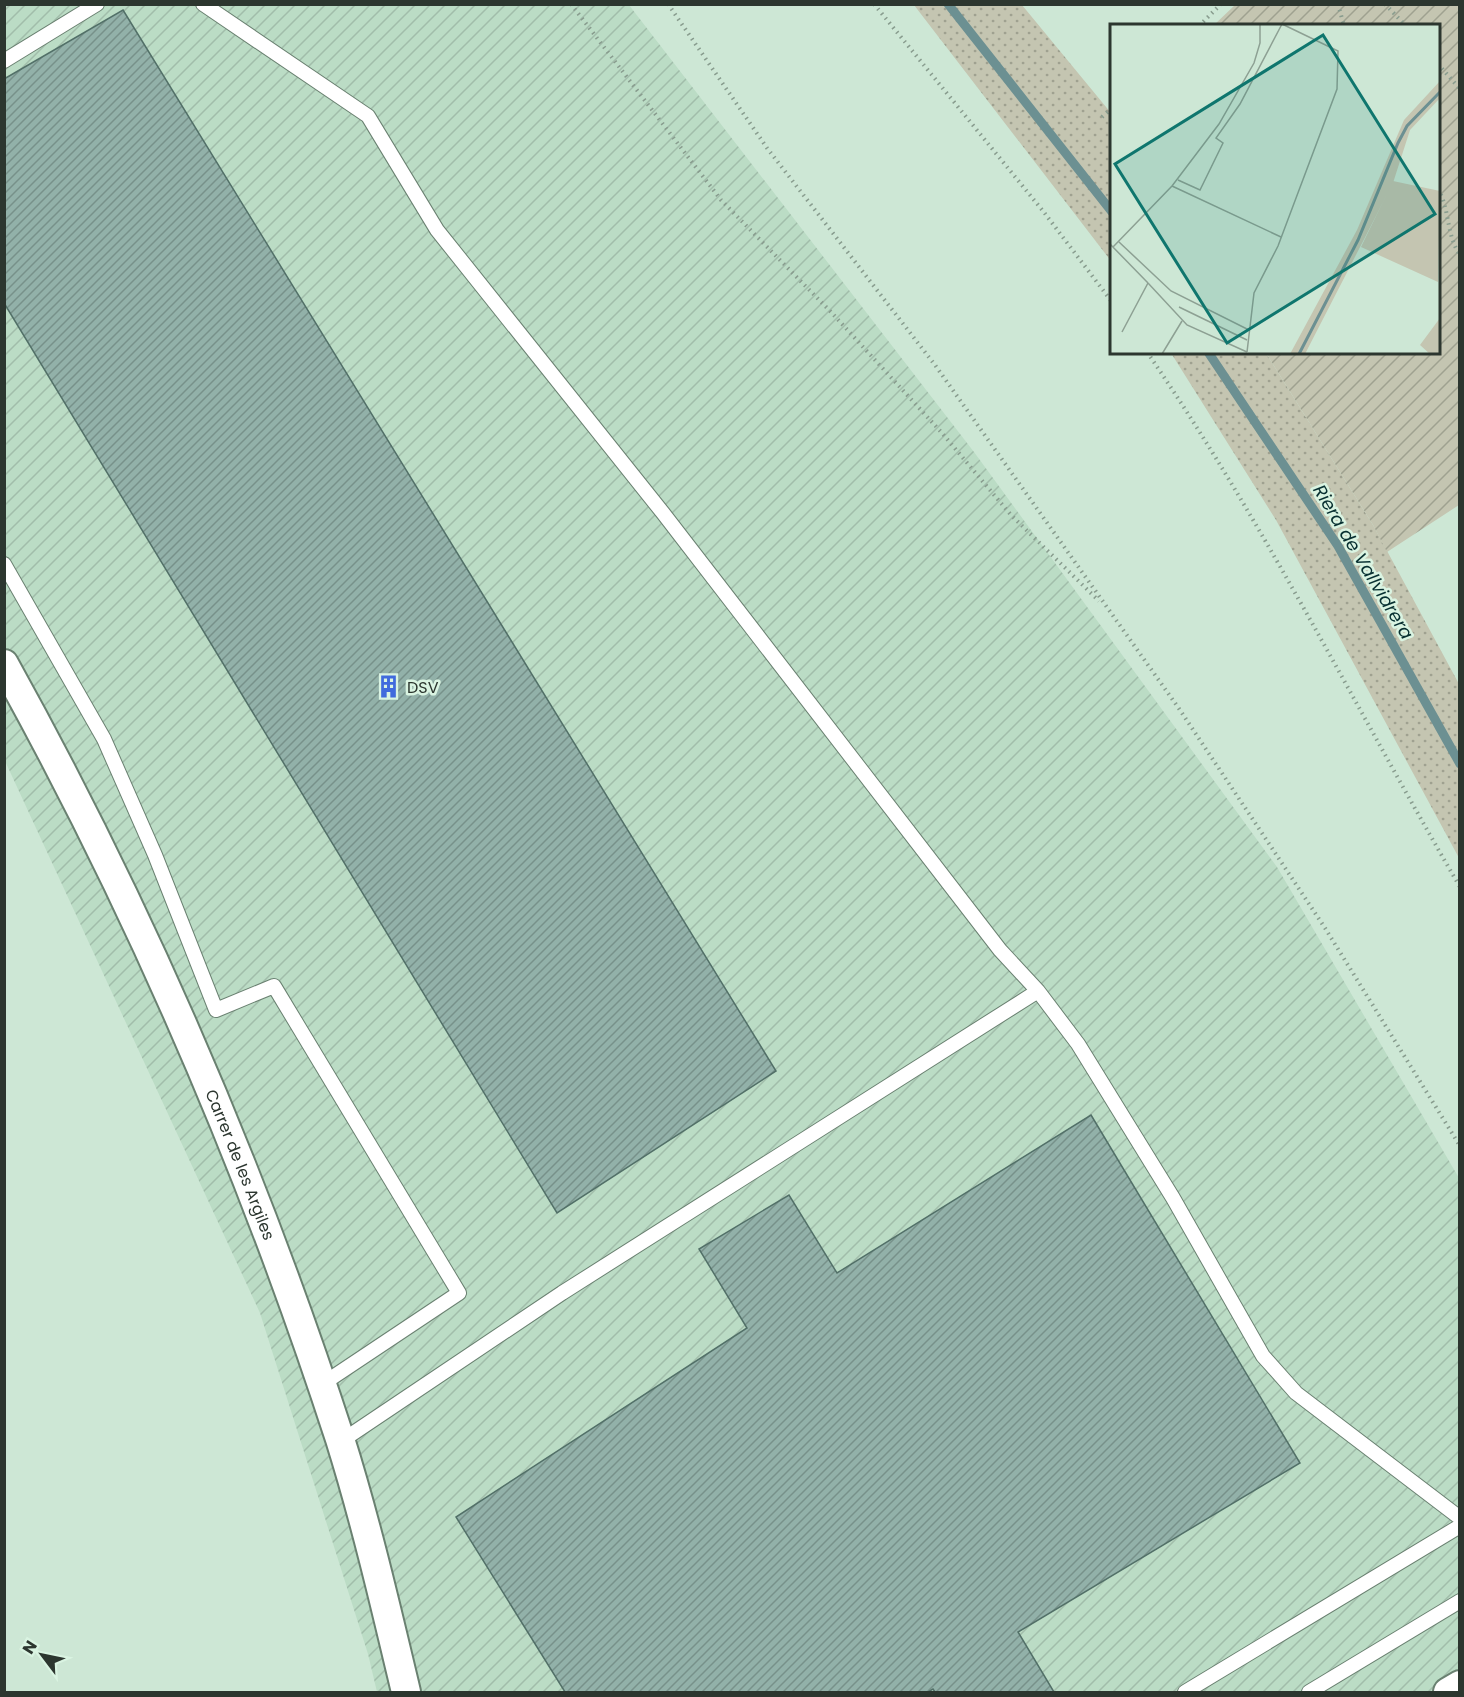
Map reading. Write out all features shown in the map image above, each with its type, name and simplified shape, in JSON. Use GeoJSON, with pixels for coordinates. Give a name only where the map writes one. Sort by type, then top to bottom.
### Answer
{"type":"FeatureCollection","features":[{"type":"Feature","properties":{"kind":"street","name":"Carrer de les Argiles"},"geometry":{"type":"LineString","coordinates":[[4,664],[67,776],[170,994],[217,1104],[340,1442],[406,1692]]}},
{"type":"Feature","properties":{"kind":"street"},"geometry":{"type":"LineString","coordinates":[[1448,1692],[1460,1684]]}},
{"type":"Feature","properties":{"kind":"lane"},"geometry":{"type":"LineString","coordinates":[[4,61],[97,4]]}},
{"type":"Feature","properties":{"kind":"lane"},"geometry":{"type":"LineString","coordinates":[[202,4],[368,116],[437,230],[663,513],[1000,950],[1038,991],[1090,1063],[1173,1198],[1263,1356],[1296,1393],[1460,1518]]}},
{"type":"Feature","properties":{"kind":"lane"},"geometry":{"type":"LineString","coordinates":[[4,564],[104,739],[155,855],[216,1010],[274,986],[459,1293],[321,1385]]}},
{"type":"Feature","properties":{"kind":"lane"},"geometry":{"type":"LineString","coordinates":[[340,1442],[562,1293],[1038,991]]}},
{"type":"Feature","properties":{"kind":"lane"},"geometry":{"type":"LineString","coordinates":[[1185,1692],[1460,1526]]}},
{"type":"Feature","properties":{"kind":"lane"},"geometry":{"type":"LineString","coordinates":[[1309,1692],[1460,1601]]}},
{"type":"Feature","properties":{"kind":"path"},"geometry":{"type":"LineString","coordinates":[[571,4],[721,200],[847,329],[942,433],[1011,515],[1106,608]]}},
{"type":"Feature","properties":{"kind":"path"},"geometry":{"type":"LineString","coordinates":[[668,4],[767,148],[935,365],[1180,710],[1319,919],[1460,1146]]}},
{"type":"Feature","properties":{"kind":"path"},"geometry":{"type":"LineString","coordinates":[[874,4],[1043,211],[1110,299]]}},
{"type":"Feature","properties":{"kind":"path"},"geometry":{"type":"LineString","coordinates":[[1201,24],[1221,4]]}},
{"type":"Feature","properties":{"kind":"path"},"geometry":{"type":"LineString","coordinates":[[1338,4],[1343,24]]}},
{"type":"Feature","properties":{"kind":"path"},"geometry":{"type":"LineString","coordinates":[[1385,4],[1404,24]]}},
{"type":"Feature","properties":{"kind":"path"},"geometry":{"type":"LineString","coordinates":[[1440,66],[1460,89]]}},
{"type":"Feature","properties":{"kind":"path"},"geometry":{"type":"LineString","coordinates":[[1102,117],[1110,110]]}},
{"type":"Feature","properties":{"kind":"path"},"geometry":{"type":"LineString","coordinates":[[1440,192],[1443,196],[1448,230],[1460,255]]}},
{"type":"Feature","properties":{"kind":"path"},"geometry":{"type":"LineString","coordinates":[[1148,354],[1178,397],[1244,506],[1460,887]]}},
{"type":"Feature","properties":{"kind":"shaded area"},"geometry":{"type":"Polygon","coordinates":[[[4,5],[629,5],[974,452],[1277,867],[1459,1178],[1459,1692],[377,1692],[368,1654],[260,1313],[5,761],[4,5]]]}},
{"type":"Feature","properties":{"kind":"shaded area"},"geometry":{"type":"Polygon","coordinates":[[[914,5],[1022,5],[1110,112],[1110,260],[914,5]]]}},
{"type":"Feature","properties":{"kind":"shaded area"},"geometry":{"type":"Polygon","coordinates":[[[1235,5],[1459,5],[1459,505],[1387,552],[1373,525],[1267,354],[1440,354],[1440,24],[1215,24],[1235,5]]]}},
{"type":"Feature","properties":{"kind":"shaded area"},"geometry":{"type":"Polygon","coordinates":[[[1172,354],[1267,354],[1373,525],[1459,684],[1459,858],[1276,520],[1172,354]]]}},
{"type":"Feature","properties":{"kind":"building","name":"DSV"},"geometry":{"type":"Polygon","coordinates":[[[123,10],[776,1071],[557,1213],[4,303],[4,79],[123,10]]]}},
{"type":"Feature","properties":{"kind":"building"},"geometry":{"type":"Polygon","coordinates":[[[1091,1115],[1300,1463],[1018,1632],[1054,1692],[935,1692],[933,1689],[928,1692],[565,1692],[456,1517],[747,1328],[699,1249],[789,1195],[837,1273],[1091,1115]]]}},
{"type":"Feature","properties":{"kind":"waterway","name":"Riera de Vallvidrera"},"geometry":{"type":"LineString","coordinates":[[948,4],[1110,209]]}},
{"type":"Feature","properties":{"kind":"waterway","name":"Riera de Vallvidrera"},"geometry":{"type":"LineString","coordinates":[[1209,354],[1338,546],[1460,764]]}},
{"type":"Feature","properties":{"kind":"place","name":"DSV"},"geometry":{"type":"Point","coordinates":[389,687]}}]}
